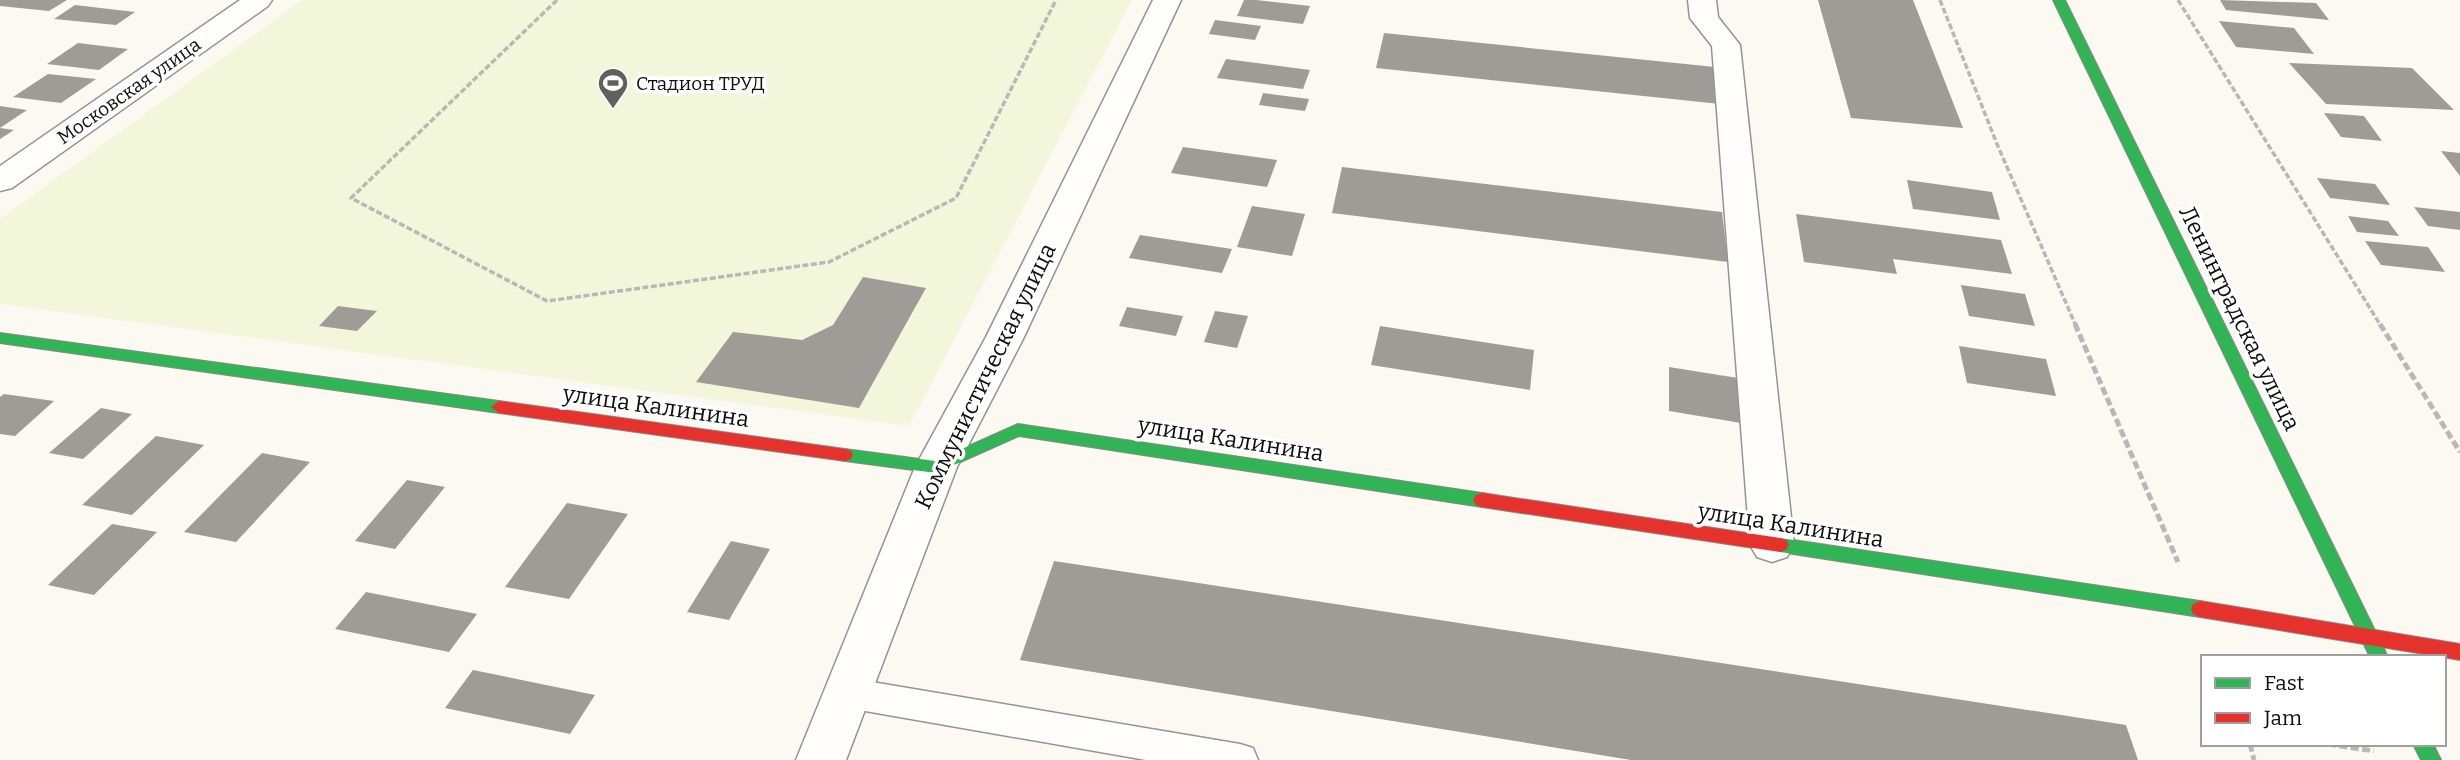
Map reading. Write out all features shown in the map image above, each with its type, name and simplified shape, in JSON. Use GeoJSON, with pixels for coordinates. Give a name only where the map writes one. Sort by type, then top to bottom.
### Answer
{"type":"FeatureCollection","features":[{"type":"Feature","properties":{"kind":"street","name":"Московская улица"},"geometry":{"type":"LineString","coordinates":[[0,181],[258,0]]}},
{"type":"Feature","properties":{"kind":"street","name":"Коммунистическая улица"},"geometry":{"type":"LineString","coordinates":[[821,760],[936,467],[1005,337],[1167,0]]}},
{"type":"Feature","properties":{"kind":"street"},"geometry":{"type":"LineString","coordinates":[[1702,0],[1704,18],[1726,45],[1772,545]]}},
{"type":"Feature","properties":{"kind":"street","name":"Ленинградская улица"},"geometry":{"type":"LineString","coordinates":[[2059,0],[2379,655]]}},
{"type":"Feature","properties":{"kind":"street","name":"улица Калинина"},"geometry":{"type":"LineString","coordinates":[[0,338],[936,467],[1018,430],[2199,609],[2460,652]]}},
{"type":"Feature","properties":{"kind":"lane"},"geometry":{"type":"LineString","coordinates":[[848,693],[1240,760]]}},
{"type":"Feature","properties":{"kind":"path"},"geometry":{"type":"LineString","coordinates":[[557,0],[351,198],[547,301],[829,262],[956,198],[1056,0]]}},
{"type":"Feature","properties":{"kind":"path"},"geometry":{"type":"LineString","coordinates":[[1940,0],[1997,144],[2199,609]]}},
{"type":"Feature","properties":{"kind":"path"},"geometry":{"type":"LineString","coordinates":[[2178,0],[2460,452]]}},
{"type":"Feature","properties":{"kind":"green space","name":"Стадион ТРУД"},"geometry":{"type":"Polygon","coordinates":[[[302,0],[1132,0],[909,426],[0,304],[0,219],[302,0]]]}},
{"type":"Feature","properties":{"kind":"building"},"geometry":{"type":"Polygon","coordinates":[[[0,0],[67,0],[49,11],[0,6],[0,0]]]}},
{"type":"Feature","properties":{"kind":"building"},"geometry":{"type":"Polygon","coordinates":[[[1244,0],[1310,6],[1303,24],[1237,16],[1244,0]]]}},
{"type":"Feature","properties":{"kind":"building"},"geometry":{"type":"Polygon","coordinates":[[[1818,0],[1913,0],[1963,128],[1851,118],[1818,0]]]}},
{"type":"Feature","properties":{"kind":"building"},"geometry":{"type":"Polygon","coordinates":[[[2220,0],[2316,3],[2329,20],[2226,10],[2220,0]]]}},
{"type":"Feature","properties":{"kind":"building"},"geometry":{"type":"Polygon","coordinates":[[[75,5],[135,12],[116,25],[54,19],[75,5]]]}},
{"type":"Feature","properties":{"kind":"building"},"geometry":{"type":"Polygon","coordinates":[[[1215,20],[1261,26],[1255,40],[1209,34],[1215,20]]]}},
{"type":"Feature","properties":{"kind":"building"},"geometry":{"type":"Polygon","coordinates":[[[2219,21],[2294,28],[2314,54],[2236,47],[2219,21]]]}},
{"type":"Feature","properties":{"kind":"building"},"geometry":{"type":"Polygon","coordinates":[[[1384,33],[1715,67],[1720,104],[1376,68],[1384,33]]]}},
{"type":"Feature","properties":{"kind":"building"},"geometry":{"type":"Polygon","coordinates":[[[78,43],[128,49],[99,70],[47,64],[78,43]]]}},
{"type":"Feature","properties":{"kind":"building"},"geometry":{"type":"Polygon","coordinates":[[[1226,59],[1310,70],[1303,89],[1217,78],[1226,59]]]}},
{"type":"Feature","properties":{"kind":"building"},"geometry":{"type":"Polygon","coordinates":[[[2289,63],[2412,68],[2454,110],[2326,104],[2289,63]]]}},
{"type":"Feature","properties":{"kind":"building"},"geometry":{"type":"Polygon","coordinates":[[[48,74],[96,79],[61,103],[13,97],[48,74]]]}},
{"type":"Feature","properties":{"kind":"building"},"geometry":{"type":"Polygon","coordinates":[[[1263,93],[1309,99],[1305,111],[1259,105],[1263,93]]]}},
{"type":"Feature","properties":{"kind":"building"},"geometry":{"type":"Polygon","coordinates":[[[0,106],[27,110],[0,128],[0,106]]]}},
{"type":"Feature","properties":{"kind":"building"},"geometry":{"type":"Polygon","coordinates":[[[2324,113],[2364,116],[2382,141],[2341,137],[2324,113]]]}},
{"type":"Feature","properties":{"kind":"building"},"geometry":{"type":"Polygon","coordinates":[[[0,128],[14,130],[0,139],[0,128]]]}},
{"type":"Feature","properties":{"kind":"building"},"geometry":{"type":"Polygon","coordinates":[[[1183,147],[1277,160],[1267,187],[1171,173],[1183,147]]]}},
{"type":"Feature","properties":{"kind":"building"},"geometry":{"type":"Polygon","coordinates":[[[2441,151],[2460,153],[2460,176],[2441,151]]]}},
{"type":"Feature","properties":{"kind":"building"},"geometry":{"type":"Polygon","coordinates":[[[1342,167],[1722,212],[1728,262],[1332,213],[1342,167]]]}},
{"type":"Feature","properties":{"kind":"building"},"geometry":{"type":"Polygon","coordinates":[[[2317,178],[2375,184],[2390,205],[2330,198],[2317,178]]]}},
{"type":"Feature","properties":{"kind":"building"},"geometry":{"type":"Polygon","coordinates":[[[1907,180],[1992,192],[2000,220],[1913,209],[1907,180]]]}},
{"type":"Feature","properties":{"kind":"building"},"geometry":{"type":"Polygon","coordinates":[[[1252,206],[1305,214],[1292,256],[1237,247],[1252,206]]]}},
{"type":"Feature","properties":{"kind":"building"},"geometry":{"type":"Polygon","coordinates":[[[2414,207],[2460,212],[2460,230],[2428,226],[2414,207]]]}},
{"type":"Feature","properties":{"kind":"building"},"geometry":{"type":"Polygon","coordinates":[[[1796,214],[2001,240],[2012,274],[1893,259],[1897,274],[1804,262],[1796,214]]]}},
{"type":"Feature","properties":{"kind":"building"},"geometry":{"type":"Polygon","coordinates":[[[2348,216],[2388,221],[2399,236],[2357,232],[2348,216]]]}},
{"type":"Feature","properties":{"kind":"building"},"geometry":{"type":"Polygon","coordinates":[[[1140,235],[1232,249],[1222,273],[1129,258],[1140,235]]]}},
{"type":"Feature","properties":{"kind":"building"},"geometry":{"type":"Polygon","coordinates":[[[2365,241],[2428,247],[2445,272],[2381,265],[2365,241]]]}},
{"type":"Feature","properties":{"kind":"building"},"geometry":{"type":"Polygon","coordinates":[[[863,277],[926,288],[859,408],[696,382],[733,332],[802,340],[833,325],[863,277]]]}},
{"type":"Feature","properties":{"kind":"building"},"geometry":{"type":"Polygon","coordinates":[[[1961,285],[2025,294],[2035,326],[1969,316],[1961,285]]]}},
{"type":"Feature","properties":{"kind":"building"},"geometry":{"type":"Polygon","coordinates":[[[338,306],[377,311],[357,331],[319,326],[338,306]]]}},
{"type":"Feature","properties":{"kind":"building"},"geometry":{"type":"Polygon","coordinates":[[[1127,307],[1183,316],[1176,336],[1119,326],[1127,307]]]}},
{"type":"Feature","properties":{"kind":"building"},"geometry":{"type":"Polygon","coordinates":[[[1215,311],[1248,316],[1237,348],[1204,342],[1215,311]]]}},
{"type":"Feature","properties":{"kind":"building"},"geometry":{"type":"Polygon","coordinates":[[[1380,326],[1534,350],[1530,390],[1371,365],[1380,326]]]}},
{"type":"Feature","properties":{"kind":"building"},"geometry":{"type":"Polygon","coordinates":[[[1959,346],[2046,359],[2056,396],[1967,383],[1959,346]]]}},
{"type":"Feature","properties":{"kind":"building"},"geometry":{"type":"Polygon","coordinates":[[[1669,367],[1744,379],[1747,424],[1669,411],[1669,367]]]}},
{"type":"Feature","properties":{"kind":"building"},"geometry":{"type":"Polygon","coordinates":[[[4,394],[54,401],[15,436],[0,434],[0,397],[4,394]]]}},
{"type":"Feature","properties":{"kind":"building"},"geometry":{"type":"Polygon","coordinates":[[[101,408],[132,414],[83,459],[49,453],[101,408]]]}},
{"type":"Feature","properties":{"kind":"building"},"geometry":{"type":"Polygon","coordinates":[[[156,436],[204,445],[132,515],[82,505],[156,436]]]}},
{"type":"Feature","properties":{"kind":"building"},"geometry":{"type":"Polygon","coordinates":[[[262,453],[310,462],[236,542],[184,532],[262,453]]]}},
{"type":"Feature","properties":{"kind":"building"},"geometry":{"type":"Polygon","coordinates":[[[407,480],[445,487],[395,549],[355,541],[407,480]]]}},
{"type":"Feature","properties":{"kind":"building"},"geometry":{"type":"Polygon","coordinates":[[[567,503],[628,514],[569,599],[505,587],[567,503]]]}},
{"type":"Feature","properties":{"kind":"building"},"geometry":{"type":"Polygon","coordinates":[[[112,524],[157,532],[94,595],[48,585],[112,524]]]}},
{"type":"Feature","properties":{"kind":"building"},"geometry":{"type":"Polygon","coordinates":[[[731,541],[770,549],[729,620],[687,612],[731,541]]]}},
{"type":"Feature","properties":{"kind":"building"},"geometry":{"type":"Polygon","coordinates":[[[1054,561],[2126,725],[2138,760],[1631,760],[1020,660],[1054,561]]]}},
{"type":"Feature","properties":{"kind":"building"},"geometry":{"type":"Polygon","coordinates":[[[366,592],[477,614],[449,652],[335,629],[366,592]]]}},
{"type":"Feature","properties":{"kind":"building"},"geometry":{"type":"Polygon","coordinates":[[[473,670],[595,695],[570,734],[445,708],[473,670]]]}},
{"type":"Feature","properties":{"kind":"traffic: fast"},"geometry":{"type":"LineString","coordinates":[[2059,0],[2379,655]]}},
{"type":"Feature","properties":{"kind":"traffic: fast"},"geometry":{"type":"LineString","coordinates":[[0,338],[499,407]]}},
{"type":"Feature","properties":{"kind":"traffic: fast"},"geometry":{"type":"LineString","coordinates":[[845,455],[936,467],[1018,430],[1482,500]]}},
{"type":"Feature","properties":{"kind":"traffic: fast"},"geometry":{"type":"LineString","coordinates":[[1780,545],[2200,609]]}},
{"type":"Feature","properties":{"kind":"traffic: fast"},"geometry":{"type":"LineString","coordinates":[[2424,746],[2431,760]]}},
{"type":"Feature","properties":{"kind":"traffic: jam"},"geometry":{"type":"LineString","coordinates":[[499,407],[845,455]]}},
{"type":"Feature","properties":{"kind":"traffic: jam"},"geometry":{"type":"LineString","coordinates":[[1482,500],[1780,545]]}},
{"type":"Feature","properties":{"kind":"traffic: jam"},"geometry":{"type":"LineString","coordinates":[[2200,609],[2460,652]]}},
{"type":"Feature","properties":{"kind":"place","name":"Стадион ТРУД"},"geometry":{"type":"Point","coordinates":[613,110]}}]}
